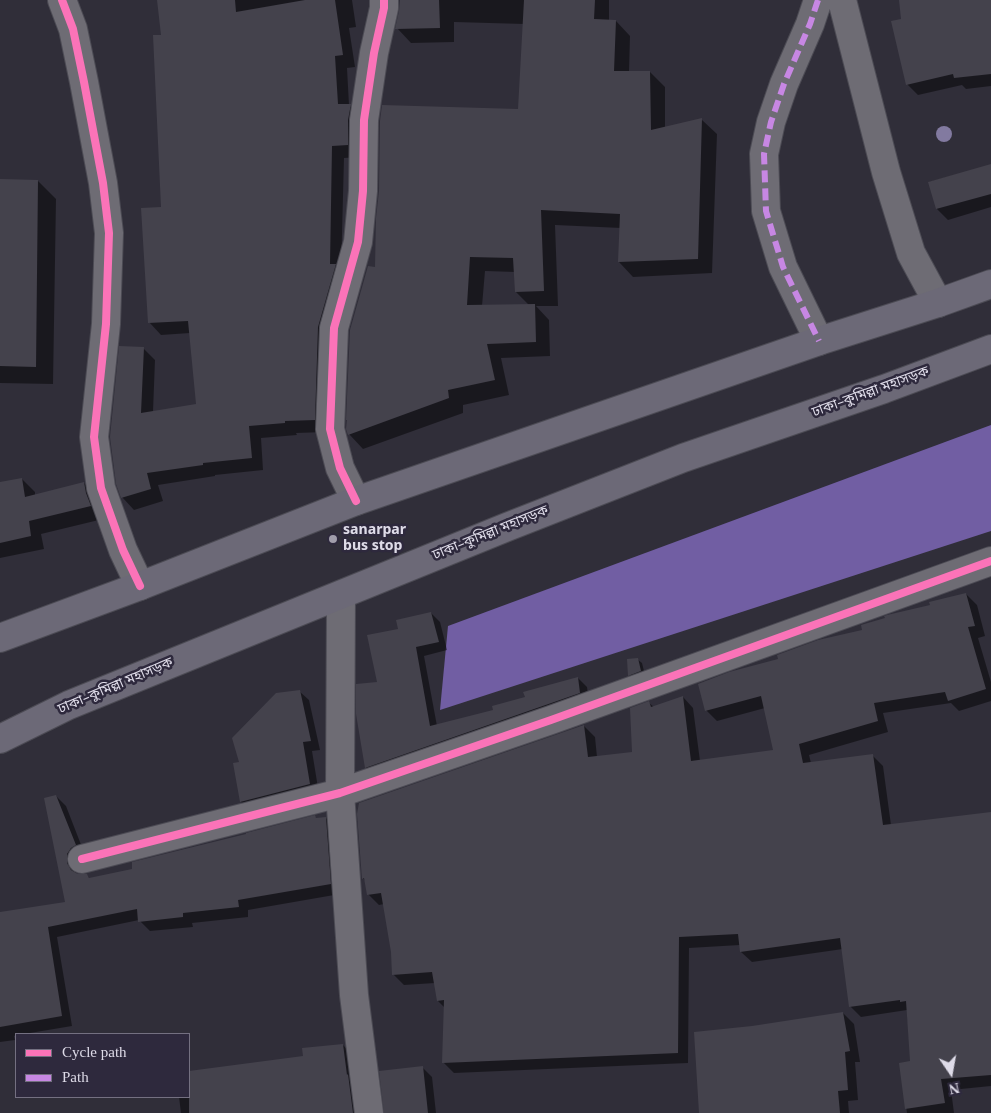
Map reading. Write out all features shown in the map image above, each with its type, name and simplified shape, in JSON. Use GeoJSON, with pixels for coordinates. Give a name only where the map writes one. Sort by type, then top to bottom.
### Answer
{"type":"FeatureCollection","features":[{"type":"Feature","properties":{"kind":"highway"},"geometry":{"type":"LineString","coordinates":[[0,638],[356,502],[820,341],[991,284]]}},
{"type":"Feature","properties":{"kind":"highway","name":"ঢাকা–কুমিল্লা মহাসড়ক"},"geometry":{"type":"LineString","coordinates":[[0,739],[69,705],[507,527],[683,458],[884,389],[991,349]]}},
{"type":"Feature","properties":{"kind":"street"},"geometry":{"type":"LineString","coordinates":[[62,0],[73,29],[84,82],[103,183],[109,233],[106,324],[94,437],[95,446],[101,488],[123,550],[140,586]]}},
{"type":"Feature","properties":{"kind":"street"},"geometry":{"type":"LineString","coordinates":[[356,502],[340,468],[330,428],[334,328],[358,242],[363,190],[364,120],[384,0]]}},
{"type":"Feature","properties":{"kind":"street"},"geometry":{"type":"LineString","coordinates":[[818,0],[773,115],[764,154],[766,211],[783,268],[820,341]]}},
{"type":"Feature","properties":{"kind":"street"},"geometry":{"type":"LineString","coordinates":[[842,0],[886,172],[911,254],[938,303]]}},
{"type":"Feature","properties":{"kind":"street"},"geometry":{"type":"LineString","coordinates":[[82,859],[340,793],[560,717],[991,561]]}},
{"type":"Feature","properties":{"kind":"street"},"geometry":{"type":"LineString","coordinates":[[342,595],[340,793],[354,996],[369,1113]]}},
{"type":"Feature","properties":{"kind":"shaded area"},"geometry":{"type":"Polygon","coordinates":[[[991,425],[991,531],[440,710],[448,626],[991,425]]]}},
{"type":"Feature","properties":{"kind":"building"},"geometry":{"type":"Polygon","coordinates":[[[157,0],[235,0],[236,12],[305,0],[335,0],[343,55],[335,56],[338,104],[351,104],[348,120],[348,145],[332,146],[330,264],[336,264],[318,327],[315,420],[285,421],[285,423],[249,426],[252,458],[203,463],[203,465],[147,473],[151,489],[121,498],[116,484],[110,437],[119,346],[144,347],[141,413],[196,404],[188,321],[148,323],[141,208],[161,207],[153,35],[161,35],[157,0]]]}},
{"type":"Feature","properties":{"kind":"building"},"geometry":{"type":"Polygon","coordinates":[[[400,0],[439,0],[440,28],[395,29],[400,0]]]}},
{"type":"Feature","properties":{"kind":"building"},"geometry":{"type":"Polygon","coordinates":[[[524,0],[595,0],[594,19],[616,20],[614,71],[650,71],[651,130],[702,118],[698,259],[618,262],[620,214],[541,210],[544,291],[515,292],[513,258],[470,257],[467,305],[535,304],[536,342],[487,344],[495,380],[448,390],[449,398],[348,435],[346,420],[350,330],[368,266],[375,267],[382,105],[518,109],[524,0]]]}},
{"type":"Feature","properties":{"kind":"building"},"geometry":{"type":"Polygon","coordinates":[[[899,0],[991,0],[991,74],[954,78],[953,74],[906,85],[891,21],[901,19],[899,0]]]}},
{"type":"Feature","properties":{"kind":"building"},"geometry":{"type":"Polygon","coordinates":[[[991,164],[991,194],[936,209],[928,182],[991,164]]]}},
{"type":"Feature","properties":{"kind":"building"},"geometry":{"type":"Polygon","coordinates":[[[0,179],[38,180],[36,367],[0,366],[0,179]]]}},
{"type":"Feature","properties":{"kind":"building"},"geometry":{"type":"Polygon","coordinates":[[[22,478],[25,497],[84,482],[91,506],[29,521],[31,536],[0,543],[0,482],[22,478]]]}},
{"type":"Feature","properties":{"kind":"building"},"geometry":{"type":"Polygon","coordinates":[[[966,593],[975,626],[968,627],[986,689],[948,701],[945,692],[874,703],[878,721],[799,744],[803,763],[873,754],[883,825],[991,812],[991,1075],[941,1079],[945,1103],[905,1109],[899,1063],[910,1061],[906,1001],[900,1002],[900,1000],[849,1007],[840,938],[740,952],[738,934],[679,937],[678,1053],[442,1063],[444,1000],[437,1001],[432,972],[392,975],[391,952],[381,893],[367,895],[364,878],[362,879],[357,814],[359,803],[584,725],[588,757],[632,752],[630,708],[649,701],[651,707],[683,696],[691,761],[773,750],[761,696],[705,711],[698,684],[729,672],[778,659],[777,655],[818,640],[862,630],[861,625],[885,618],[884,616],[930,605],[929,602],[966,593]]]}},
{"type":"Feature","properties":{"kind":"building"},"geometry":{"type":"Polygon","coordinates":[[[431,612],[439,642],[416,647],[430,726],[493,710],[492,706],[525,697],[523,692],[578,677],[580,693],[365,768],[356,714],[356,684],[377,682],[367,635],[398,629],[396,620],[431,612]]]}},
{"type":"Feature","properties":{"kind":"building"},"geometry":{"type":"Polygon","coordinates":[[[638,658],[641,671],[628,676],[627,659],[638,658]]]}},
{"type":"Feature","properties":{"kind":"building"},"geometry":{"type":"Polygon","coordinates":[[[300,690],[311,741],[303,742],[310,784],[240,802],[233,763],[239,762],[232,738],[276,693],[300,690]]]}},
{"type":"Feature","properties":{"kind":"building"},"geometry":{"type":"Polygon","coordinates":[[[56,795],[76,845],[67,854],[67,863],[71,870],[78,874],[87,874],[89,878],[132,869],[132,862],[315,815],[316,818],[326,817],[331,884],[238,900],[239,907],[183,913],[183,917],[138,922],[137,909],[48,927],[62,1016],[0,1027],[0,912],[65,902],[44,798],[56,795]]]}},
{"type":"Feature","properties":{"kind":"building"},"geometry":{"type":"Polygon","coordinates":[[[843,1012],[850,1051],[845,1052],[848,1090],[838,1091],[840,1113],[699,1113],[694,1032],[752,1026],[843,1012]]]}},
{"type":"Feature","properties":{"kind":"building"},"geometry":{"type":"Polygon","coordinates":[[[343,1044],[353,1113],[189,1113],[190,1071],[303,1056],[302,1048],[343,1044]]]}},
{"type":"Feature","properties":{"kind":"building"},"geometry":{"type":"Polygon","coordinates":[[[423,1066],[428,1113],[384,1113],[379,1071],[423,1066]]]}},
{"type":"Feature","properties":{"kind":"marked path"},"geometry":{"type":"LineString","coordinates":[[818,0],[810,24],[784,84],[771,122],[764,154],[766,211],[783,267],[819,341]]}},
{"type":"Feature","properties":{"kind":"cycle path"},"geometry":{"type":"LineString","coordinates":[[62,0],[73,29],[84,82],[103,183],[109,233],[106,324],[94,437],[101,488],[123,550],[140,586]]}},
{"type":"Feature","properties":{"kind":"cycle path"},"geometry":{"type":"LineString","coordinates":[[356,501],[340,468],[330,429],[334,328],[358,242],[363,191],[364,120],[384,0]]}},
{"type":"Feature","properties":{"kind":"cycle path"},"geometry":{"type":"LineString","coordinates":[[82,859],[340,793],[551,720],[991,561]]}},
{"type":"Feature","properties":{"kind":"place","name":"sanarpar bus stop"},"geometry":{"type":"Point","coordinates":[333,539]}}]}
